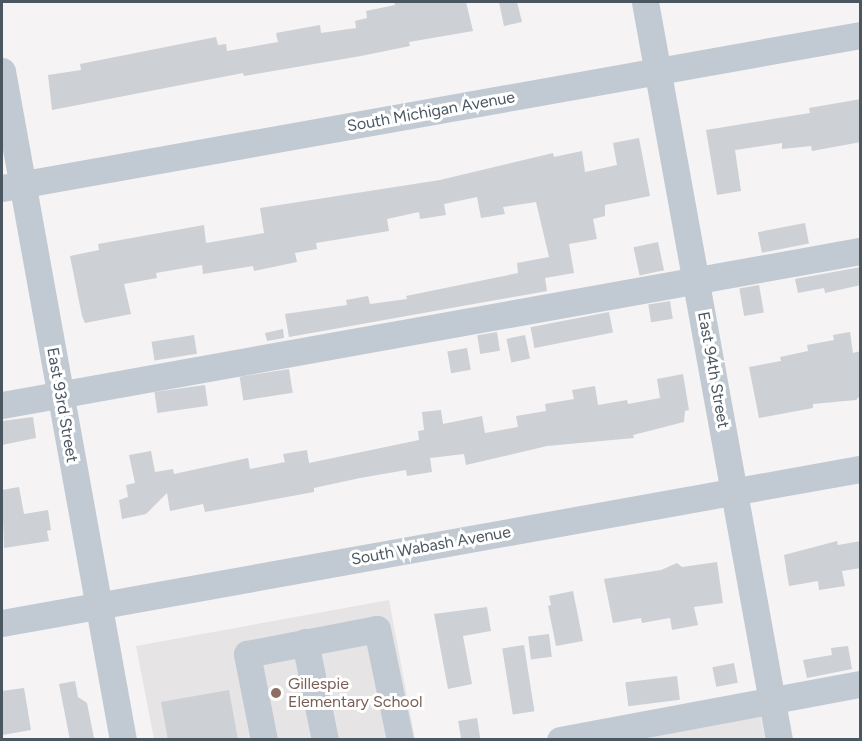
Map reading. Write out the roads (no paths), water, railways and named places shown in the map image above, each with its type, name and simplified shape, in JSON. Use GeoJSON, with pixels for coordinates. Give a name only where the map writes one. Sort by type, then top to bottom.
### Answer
{"type":"FeatureCollection","features":[{"type":"Feature","properties":{"kind":"street","name":"East 94th Street"},"geometry":{"type":"LineString","coordinates":[[645,2],[780,740]]}},
{"type":"Feature","properties":{"kind":"street","name":"South Michigan Avenue"},"geometry":{"type":"LineString","coordinates":[[12,186],[861,35]]}},
{"type":"Feature","properties":{"kind":"street","name":"East 93rd Street"},"geometry":{"type":"LineString","coordinates":[[2,71],[12,186],[60,395],[123,740]]}},
{"type":"Feature","properties":{"kind":"street"},"geometry":{"type":"LineString","coordinates":[[2,405],[861,251]]}},
{"type":"Feature","properties":{"kind":"street","name":"South Wabash Avenue"},"geometry":{"type":"LineString","coordinates":[[2,623],[861,469]]}},
{"type":"Feature","properties":{"kind":"street"},"geometry":{"type":"LineString","coordinates":[[264,740],[247,654],[377,628],[400,740]]}},
{"type":"Feature","properties":{"kind":"street"},"geometry":{"type":"LineString","coordinates":[[305,642],[325,740]]}},
{"type":"Feature","properties":{"kind":"street"},"geometry":{"type":"LineString","coordinates":[[560,740],[861,684]]}},
{"type":"Feature","properties":{"kind":"place","name":"Gillespie Elementary School"},"geometry":{"type":"Point","coordinates":[276,693]}}]}
